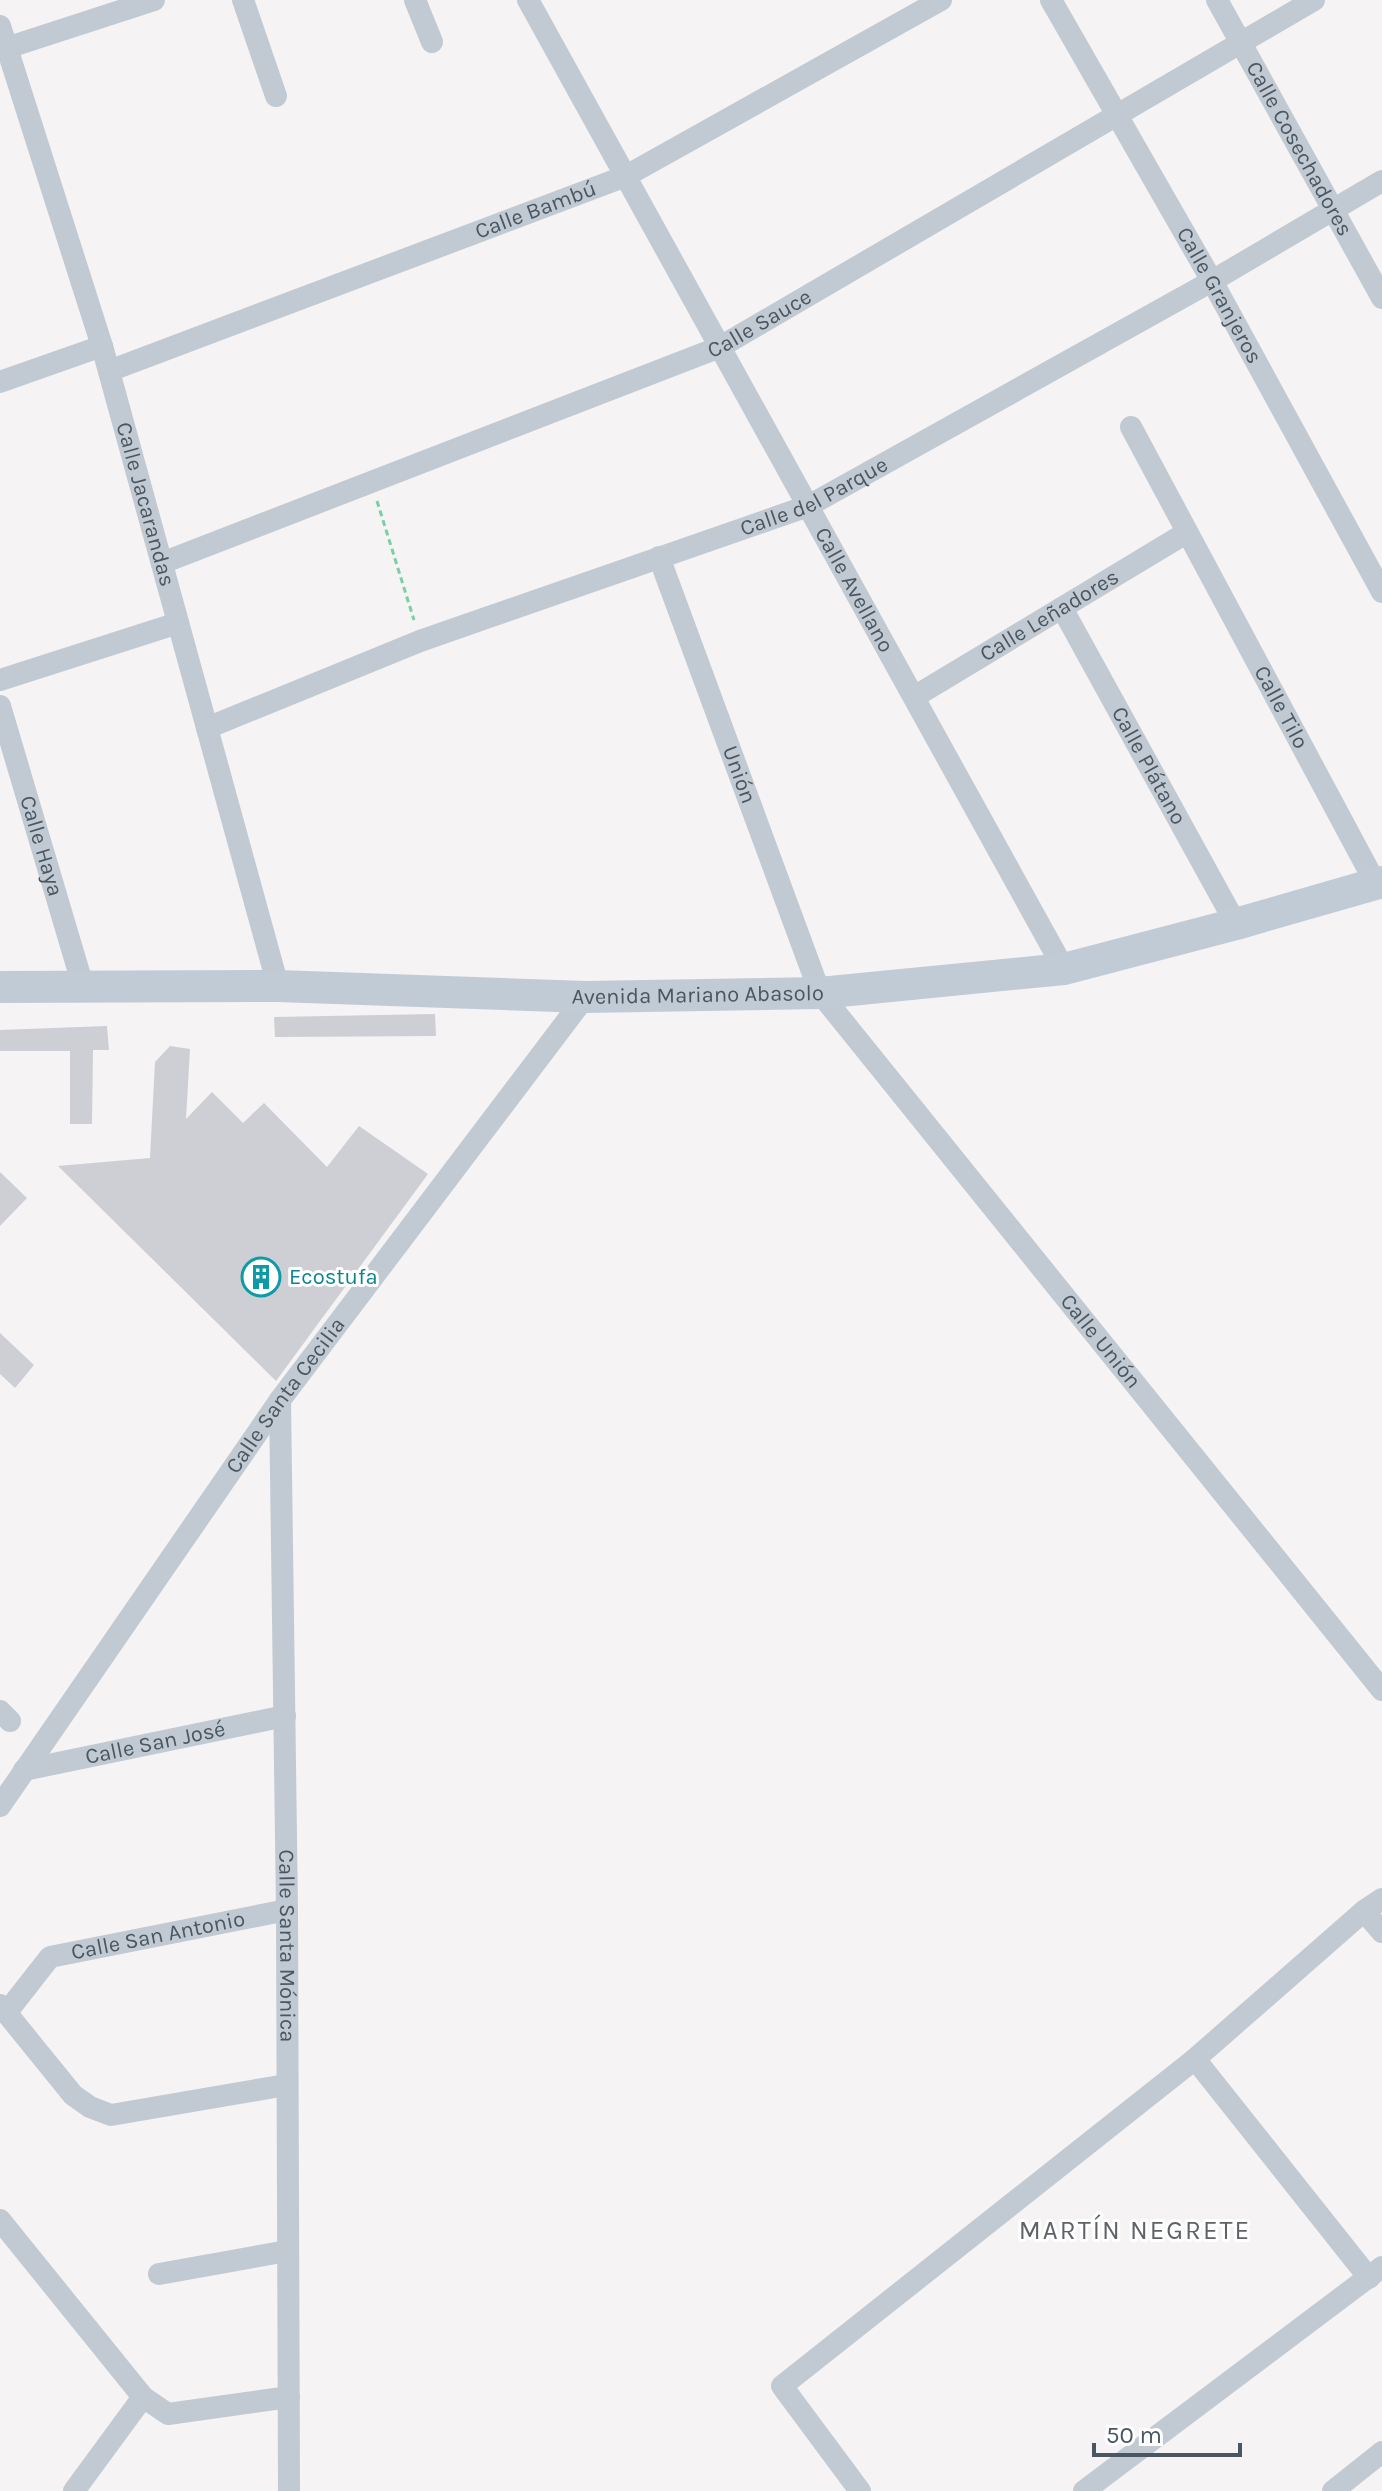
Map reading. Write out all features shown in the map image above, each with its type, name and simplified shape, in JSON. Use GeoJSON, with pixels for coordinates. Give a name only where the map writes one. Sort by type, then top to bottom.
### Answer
{"type":"FeatureCollection","features":[{"type":"Feature","properties":{"kind":"street"},"geometry":{"type":"LineString","coordinates":[[2,41],[154,0]]}},
{"type":"Feature","properties":{"kind":"street"},"geometry":{"type":"LineString","coordinates":[[243,0],[276,96]]}},
{"type":"Feature","properties":{"kind":"street"},"geometry":{"type":"LineString","coordinates":[[415,0],[432,42]]}},
{"type":"Feature","properties":{"kind":"street","name":"Calle Avellano"},"geometry":{"type":"LineString","coordinates":[[528,0],[1064,969]]}},
{"type":"Feature","properties":{"kind":"street","name":"Calle Bambú"},"geometry":{"type":"LineString","coordinates":[[109,371],[626,176],[941,0]]}},
{"type":"Feature","properties":{"kind":"street","name":"Calle Granjeros"},"geometry":{"type":"LineString","coordinates":[[1051,0],[1212,281],[1382,592]]}},
{"type":"Feature","properties":{"kind":"street","name":"Calle Cosechadores"},"geometry":{"type":"LineString","coordinates":[[1217,0],[1382,298]]}},
{"type":"Feature","properties":{"kind":"street","name":"Calle Sauce"},"geometry":{"type":"LineString","coordinates":[[162,563],[720,347],[1314,0]]}},
{"type":"Feature","properties":{"kind":"street","name":"Calle Jacarandas"},"geometry":{"type":"LineString","coordinates":[[2,41],[102,346],[278,986]]}},
{"type":"Feature","properties":{"kind":"street","name":"Calle del Parque"},"geometry":{"type":"LineString","coordinates":[[207,728],[420,641],[808,506],[1212,281],[1382,181]]}},
{"type":"Feature","properties":{"kind":"street"},"geometry":{"type":"LineString","coordinates":[[0,382],[102,346]]}},
{"type":"Feature","properties":{"kind":"street","name":"Calle Tilo"},"geometry":{"type":"LineString","coordinates":[[1131,427],[1379,883]]}},
{"type":"Feature","properties":{"kind":"street","name":"Calle Leñadores"},"geometry":{"type":"LineString","coordinates":[[914,697],[1186,533]]}},
{"type":"Feature","properties":{"kind":"street","name":"Unión"},"geometry":{"type":"LineString","coordinates":[[659,557],[820,993]]}},
{"type":"Feature","properties":{"kind":"street","name":"Calle Plátano"},"geometry":{"type":"LineString","coordinates":[[1062,608],[1236,924]]}},
{"type":"Feature","properties":{"kind":"street"},"geometry":{"type":"LineString","coordinates":[[0,680],[178,623]]}},
{"type":"Feature","properties":{"kind":"street","name":"Calle Haya"},"geometry":{"type":"LineString","coordinates":[[0,706],[83,986]]}},
{"type":"Feature","properties":{"kind":"street","name":"Avenida Mariano Abasolo"},"geometry":{"type":"LineString","coordinates":[[0,987],[278,986],[585,997],[820,993],[1064,969],[1379,883]]}},
{"type":"Feature","properties":{"kind":"street","name":"Calle Unión"},"geometry":{"type":"LineString","coordinates":[[820,993],[1382,1690]]}},
{"type":"Feature","properties":{"kind":"street","name":"Calle Santa Cecilia"},"geometry":{"type":"LineString","coordinates":[[0,1806],[280,1400],[585,997]]}},
{"type":"Feature","properties":{"kind":"street","name":"Calle Santa Mónica"},"geometry":{"type":"LineString","coordinates":[[280,1400],[287,1910],[289,2491]]}},
{"type":"Feature","properties":{"kind":"street","name":"Calle San José"},"geometry":{"type":"LineString","coordinates":[[24,1770],[285,1716]]}},
{"type":"Feature","properties":{"kind":"street"},"geometry":{"type":"LineString","coordinates":[[860,2491],[782,2386],[1195,2059],[1373,1905],[1382,1932]]}},
{"type":"Feature","properties":{"kind":"street","name":"Calle San Antonio"},"geometry":{"type":"LineString","coordinates":[[4,2008],[50,1957],[287,1910]]}},
{"type":"Feature","properties":{"kind":"street"},"geometry":{"type":"LineString","coordinates":[[4,2008],[73,2095],[90,2107],[111,2115],[286,2085]]}},
{"type":"Feature","properties":{"kind":"street"},"geometry":{"type":"LineString","coordinates":[[1084,2491],[1375,2272],[1195,2059]]}},
{"type":"Feature","properties":{"kind":"street"},"geometry":{"type":"LineString","coordinates":[[0,2220],[143,2397],[168,2414],[289,2397]]}},
{"type":"Feature","properties":{"kind":"street"},"geometry":{"type":"LineString","coordinates":[[159,2274],[287,2251]]}},
{"type":"Feature","properties":{"kind":"street"},"geometry":{"type":"LineString","coordinates":[[74,2491],[143,2397]]}},
{"type":"Feature","properties":{"kind":"street"},"geometry":{"type":"LineString","coordinates":[[1333,2491],[1382,2452]]}},
{"type":"Feature","properties":{"kind":"path"},"geometry":{"type":"LineString","coordinates":[[371,482],[420,641]]}},
{"type":"Feature","properties":{"kind":"building"},"geometry":{"type":"Polygon","coordinates":[[[435,1014],[436,1036],[275,1037],[274,1017],[435,1014]]]}},
{"type":"Feature","properties":{"kind":"building"},"geometry":{"type":"Polygon","coordinates":[[[107,1026],[109,1050],[93,1050],[92,1124],[70,1124],[70,1051],[0,1051],[0,1030],[107,1026]]]}},
{"type":"Feature","properties":{"kind":"building","name":"Ecostufa"},"geometry":{"type":"Polygon","coordinates":[[[170,1046],[190,1049],[186,1119],[212,1092],[243,1123],[264,1103],[327,1167],[359,1126],[428,1174],[276,1381],[58,1166],[150,1158],[155,1062],[170,1046]]]}},
{"type":"Feature","properties":{"kind":"building"},"geometry":{"type":"Polygon","coordinates":[[[0,1172],[27,1198],[0,1226],[0,1172]]]}},
{"type":"Feature","properties":{"kind":"building"},"geometry":{"type":"Polygon","coordinates":[[[0,1333],[34,1365],[15,1388],[0,1374],[0,1333]]]}},
{"type":"Feature","properties":{"kind":"place","name":"Ecostufa"},"geometry":{"type":"Point","coordinates":[261,1277]}},
{"type":"Feature","properties":{"kind":"district","name":"MARTÍN NEGRETE"},"geometry":{"type":"Point","coordinates":[1135,2230]}}]}
